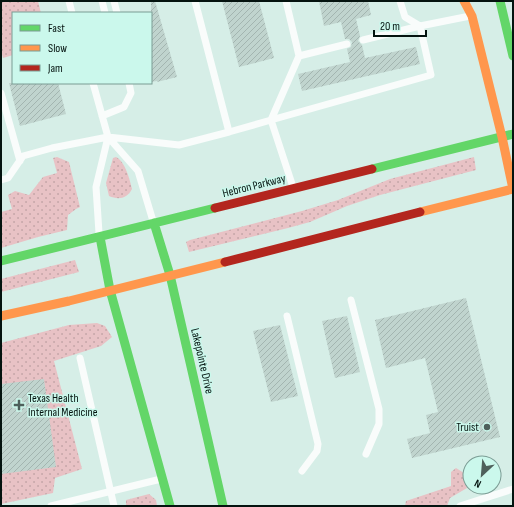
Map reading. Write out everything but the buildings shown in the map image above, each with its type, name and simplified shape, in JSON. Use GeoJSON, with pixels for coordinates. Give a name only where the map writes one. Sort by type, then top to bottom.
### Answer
{"type":"FeatureCollection","features":[{"type":"Feature","properties":{"kind":"main road"},"geometry":{"type":"LineString","coordinates":[[1,316],[513,189],[502,137],[472,16],[464,1]]}},
{"type":"Feature","properties":{"kind":"main road"},"geometry":{"type":"LineString","coordinates":[[500,1],[513,56]]}},
{"type":"Feature","properties":{"kind":"main road","name":"Hebron Parkway"},"geometry":{"type":"LineString","coordinates":[[1,261],[513,134]]}},
{"type":"Feature","properties":{"kind":"main road","name":"Lakepointe Drive"},"geometry":{"type":"LineString","coordinates":[[154,223],[170,275],[223,506]]}},
{"type":"Feature","properties":{"kind":"main road"},"geometry":{"type":"LineString","coordinates":[[100,237],[110,290],[170,506]]}},
{"type":"Feature","properties":{"kind":"lane"},"geometry":{"type":"LineString","coordinates":[[69,1],[72,12]]}},
{"type":"Feature","properties":{"kind":"lane"},"geometry":{"type":"LineString","coordinates":[[102,1],[105,12]]}},
{"type":"Feature","properties":{"kind":"lane"},"geometry":{"type":"LineString","coordinates":[[114,1],[117,12]]}},
{"type":"Feature","properties":{"kind":"lane"},"geometry":{"type":"LineString","coordinates":[[195,1],[229,132]]}},
{"type":"Feature","properties":{"kind":"lane"},"geometry":{"type":"LineString","coordinates":[[286,1],[299,56],[270,120],[294,189]]}},
{"type":"Feature","properties":{"kind":"lane"},"geometry":{"type":"LineString","coordinates":[[1,180],[8,178],[22,156],[52,148],[108,137],[179,145],[431,75],[420,26],[406,17],[400,1]]}},
{"type":"Feature","properties":{"kind":"lane"},"geometry":{"type":"LineString","coordinates":[[363,40],[420,26],[472,16]]}},
{"type":"Feature","properties":{"kind":"lane"},"geometry":{"type":"LineString","coordinates":[[299,56],[347,44]]}},
{"type":"Feature","properties":{"kind":"lane"},"geometry":{"type":"LineString","coordinates":[[93,84],[108,137],[138,171],[154,223]]}},
{"type":"Feature","properties":{"kind":"lane"},"geometry":{"type":"LineString","coordinates":[[102,116],[124,107],[132,93],[129,84]]}},
{"type":"Feature","properties":{"kind":"lane"},"geometry":{"type":"LineString","coordinates":[[1,93],[20,161]]}},
{"type":"Feature","properties":{"kind":"lane"},"geometry":{"type":"LineString","coordinates":[[100,237],[96,187],[108,137]]}},
{"type":"Feature","properties":{"kind":"lane"},"geometry":{"type":"LineString","coordinates":[[351,300],[379,409],[379,424],[366,454]]}},
{"type":"Feature","properties":{"kind":"lane"},"geometry":{"type":"LineString","coordinates":[[287,316],[318,444],[317,451],[302,471]]}},
{"type":"Feature","properties":{"kind":"lane"},"geometry":{"type":"LineString","coordinates":[[80,358],[114,506]]}},
{"type":"Feature","properties":{"kind":"lane"},"geometry":{"type":"LineString","coordinates":[[51,506],[163,479]]}},
{"type":"Feature","properties":{"kind":"lane"},"geometry":{"type":"LineString","coordinates":[[460,506],[513,489]]}},
{"type":"Feature","properties":{"kind":"shaded area"},"geometry":{"type":"Polygon","coordinates":[[[1,1],[38,1],[41,12],[12,12],[12,55],[3,58],[1,51],[1,1]]]}},
{"type":"Feature","properties":{"kind":"shaded area"},"geometry":{"type":"Polygon","coordinates":[[[57,157],[69,162],[80,207],[68,215],[67,230],[1,248],[1,212],[12,209],[8,195],[15,191],[29,195],[43,177],[57,173],[53,158],[57,157]]]}},
{"type":"Feature","properties":{"kind":"shaded area"},"geometry":{"type":"Polygon","coordinates":[[[116,157],[122,162],[132,189],[128,195],[122,198],[109,196],[106,183],[113,158],[116,157]]]}},
{"type":"Feature","properties":{"kind":"shaded area"},"geometry":{"type":"Polygon","coordinates":[[[474,157],[476,170],[380,195],[347,206],[310,222],[189,252],[186,242],[190,240],[302,211],[338,200],[390,179],[474,157]]]}},
{"type":"Feature","properties":{"kind":"shaded area"},"geometry":{"type":"Polygon","coordinates":[[[75,260],[79,272],[1,292],[1,279],[75,260]]]}},
{"type":"Feature","properties":{"kind":"shaded area"},"geometry":{"type":"Polygon","coordinates":[[[97,323],[105,326],[112,337],[101,346],[54,361],[82,469],[55,478],[53,493],[1,504],[1,343],[69,325],[97,323]]]}},
{"type":"Feature","properties":{"kind":"shaded area"},"geometry":{"type":"Polygon","coordinates":[[[456,468],[462,472],[462,491],[450,498],[447,506],[405,506],[406,501],[451,486],[451,472],[456,468]]]}},
{"type":"Feature","properties":{"kind":"shaded area"},"geometry":{"type":"Polygon","coordinates":[[[149,494],[156,500],[157,506],[126,505],[126,500],[149,494]]]}},
{"type":"Feature","properties":{"kind":"traffic: fast"},"geometry":{"type":"LineString","coordinates":[[500,1],[513,56]]}},
{"type":"Feature","properties":{"kind":"traffic: fast"},"geometry":{"type":"LineString","coordinates":[[372,169],[513,134]]}},
{"type":"Feature","properties":{"kind":"traffic: fast"},"geometry":{"type":"LineString","coordinates":[[1,261],[215,208]]}},
{"type":"Feature","properties":{"kind":"traffic: fast"},"geometry":{"type":"LineString","coordinates":[[154,223],[170,275],[223,506]]}},
{"type":"Feature","properties":{"kind":"traffic: fast"},"geometry":{"type":"LineString","coordinates":[[100,237],[110,290],[170,506]]}},
{"type":"Feature","properties":{"kind":"traffic: slow"},"geometry":{"type":"LineString","coordinates":[[464,1],[472,16],[502,137],[513,189]]}},
{"type":"Feature","properties":{"kind":"traffic: slow"},"geometry":{"type":"LineString","coordinates":[[420,212],[513,189]]}},
{"type":"Feature","properties":{"kind":"traffic: slow"},"geometry":{"type":"LineString","coordinates":[[1,316],[69,301],[225,262]]}},
{"type":"Feature","properties":{"kind":"traffic: jam"},"geometry":{"type":"LineString","coordinates":[[215,208],[372,169]]}},
{"type":"Feature","properties":{"kind":"traffic: jam"},"geometry":{"type":"LineString","coordinates":[[225,262],[420,212]]}},
{"type":"Feature","properties":{"kind":"place","name":"Texas Health Internal Medicine"},"geometry":{"type":"Point","coordinates":[19,405]}},
{"type":"Feature","properties":{"kind":"place","name":"Truist"},"geometry":{"type":"Point","coordinates":[487,427]}}]}
